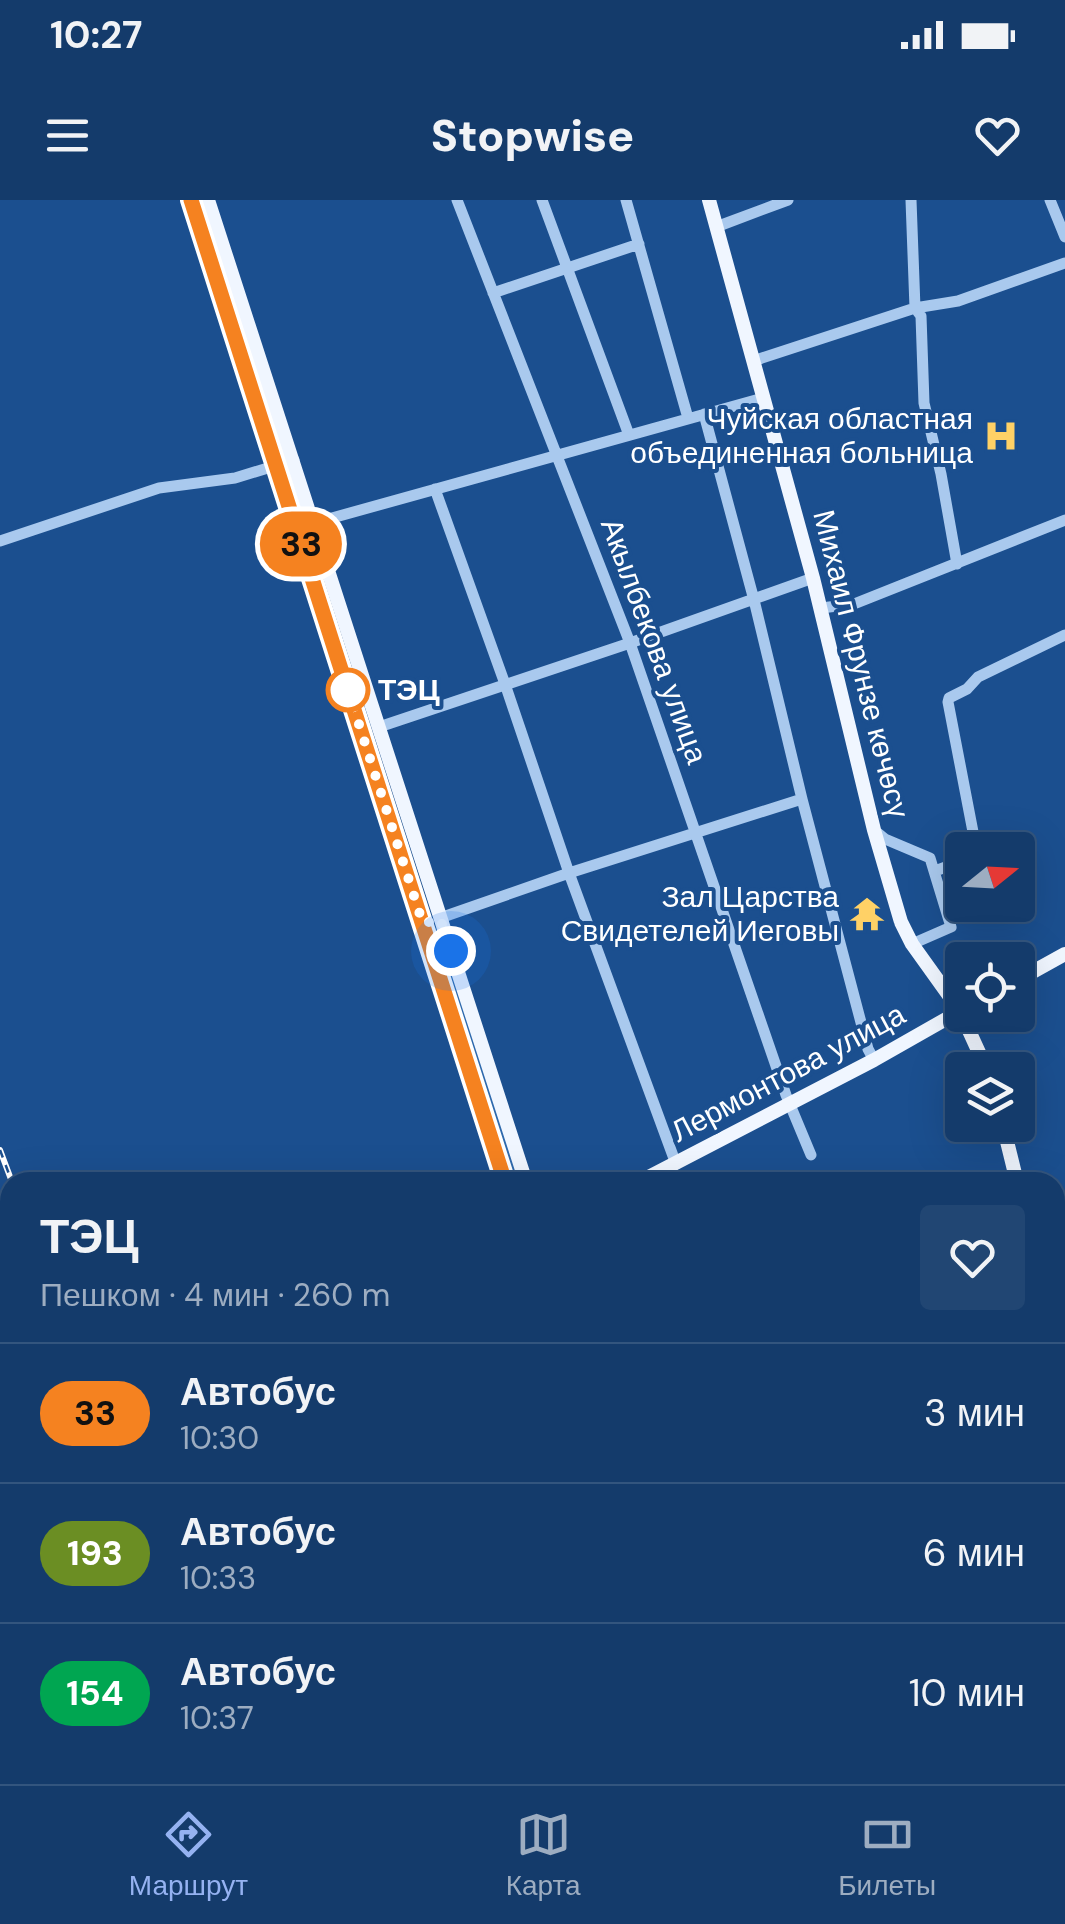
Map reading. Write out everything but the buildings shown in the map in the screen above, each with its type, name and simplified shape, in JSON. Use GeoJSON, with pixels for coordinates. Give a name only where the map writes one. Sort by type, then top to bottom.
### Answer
{"type":"FeatureCollection","features":[{"type":"Feature","properties":{"kind":"main road"},"geometry":{"type":"LineString","coordinates":[[191,200],[502,1172]]}},
{"type":"Feature","properties":{"kind":"main road"},"geometry":{"type":"LineString","coordinates":[[208,200],[523,1172]]}},
{"type":"Feature","properties":{"kind":"main road","name":"Михаил Фрунзе көчөсү"},"geometry":{"type":"LineString","coordinates":[[709,200],[821,608],[874,830],[901,922],[945,989]]}},
{"type":"Feature","properties":{"kind":"main road"},"geometry":{"type":"LineString","coordinates":[[231,326],[248,320]]}},
{"type":"Feature","properties":{"kind":"main road"},"geometry":{"type":"LineString","coordinates":[[313,582],[332,577]]}},
{"type":"Feature","properties":{"kind":"main road"},"geometry":{"type":"LineString","coordinates":[[324,613],[341,606]]}},
{"type":"Feature","properties":{"kind":"main road"},"geometry":{"type":"LineString","coordinates":[[362,734],[380,727]]}},
{"type":"Feature","properties":{"kind":"main road"},"geometry":{"type":"LineString","coordinates":[[423,924],[440,918]]}},
{"type":"Feature","properties":{"kind":"main road"},"geometry":{"type":"LineString","coordinates":[[1035,972],[1063,960]]}},
{"type":"Feature","properties":{"kind":"main road","name":"Лермонтова улица"},"geometry":{"type":"LineString","coordinates":[[660,1172],[945,1020]]}},
{"type":"Feature","properties":{"kind":"main road"},"geometry":{"type":"LineString","coordinates":[[1008,1142],[1015,1172]]}},
{"type":"Feature","properties":{"kind":"street","name":"Акылбекова улица"},"geometry":{"type":"LineString","coordinates":[[457,200],[630,643],[790,1104],[812,1156]]}},
{"type":"Feature","properties":{"kind":"street"},"geometry":{"type":"LineString","coordinates":[[542,200],[629,436]]}},
{"type":"Feature","properties":{"kind":"street"},"geometry":{"type":"LineString","coordinates":[[626,200],[688,418]]}},
{"type":"Feature","properties":{"kind":"street"},"geometry":{"type":"LineString","coordinates":[[716,227],[788,200]]}},
{"type":"Feature","properties":{"kind":"street"},"geometry":{"type":"LineString","coordinates":[[911,200],[924,403],[957,564]]}},
{"type":"Feature","properties":{"kind":"street"},"geometry":{"type":"LineString","coordinates":[[1050,200],[1065,237]]}},
{"type":"Feature","properties":{"kind":"street"},"geometry":{"type":"LineString","coordinates":[[492,293],[639,244]]}},
{"type":"Feature","properties":{"kind":"street"},"geometry":{"type":"LineString","coordinates":[[753,361],[916,308],[958,301],[1065,263]]}},
{"type":"Feature","properties":{"kind":"street"},"geometry":{"type":"LineString","coordinates":[[314,523],[763,398]]}},
{"type":"Feature","properties":{"kind":"street"},"geometry":{"type":"LineString","coordinates":[[704,414],[802,799],[874,1060]]}},
{"type":"Feature","properties":{"kind":"street"},"geometry":{"type":"LineString","coordinates":[[0,541],[160,488],[236,478],[294,460]]}},
{"type":"Feature","properties":{"kind":"street"},"geometry":{"type":"LineString","coordinates":[[434,489],[676,1164]]}},
{"type":"Feature","properties":{"kind":"street"},"geometry":{"type":"LineString","coordinates":[[821,608],[854,604],[1065,520]]}},
{"type":"Feature","properties":{"kind":"street"},"geometry":{"type":"LineString","coordinates":[[380,727],[813,578]]}},
{"type":"Feature","properties":{"kind":"street"},"geometry":{"type":"LineString","coordinates":[[973,832],[948,702],[968,690],[978,677],[1065,635]]}},
{"type":"Feature","properties":{"kind":"street"},"geometry":{"type":"LineString","coordinates":[[440,918],[802,799]]}},
{"type":"Feature","properties":{"kind":"street"},"geometry":{"type":"LineString","coordinates":[[874,830],[885,839],[930,858],[935,872],[951,928],[912,944]]}},
{"type":"Feature","properties":{"kind":"street"},"geometry":{"type":"LineString","coordinates":[[935,872],[945,868]]}},
{"type":"Feature","properties":{"kind":"shaded area"},"geometry":{"type":"Polygon","coordinates":[[[430,927],[438,929],[518,1172],[509,1172],[430,927]]]}},
{"type":"Feature","properties":{"kind":"railway"},"geometry":{"type":"LineString","coordinates":[[0,1150],[8,1172]]}},
{"type":"Feature","properties":{"kind":"bus line","name":"33"},"geometry":{"type":"LineString","coordinates":[[191,200],[502,1172]]}},
{"type":"Feature","properties":{"kind":"place","name":"Чуйская областная объединенная больница"},"geometry":{"type":"Point","coordinates":[1001,436]}},
{"type":"Feature","properties":{"kind":"place","name":"ТЭЦ"},"geometry":{"type":"Point","coordinates":[348,690]}},
{"type":"Feature","properties":{"kind":"place","name":"Зал Царства Свидетелей Иеговы"},"geometry":{"type":"Point","coordinates":[867,914]}},
{"type":"Feature","properties":{"kind":"route"},"geometry":{"type":"LineString","coordinates":[[348,690],[423,924],[440,918],[451,951]]}}]}
